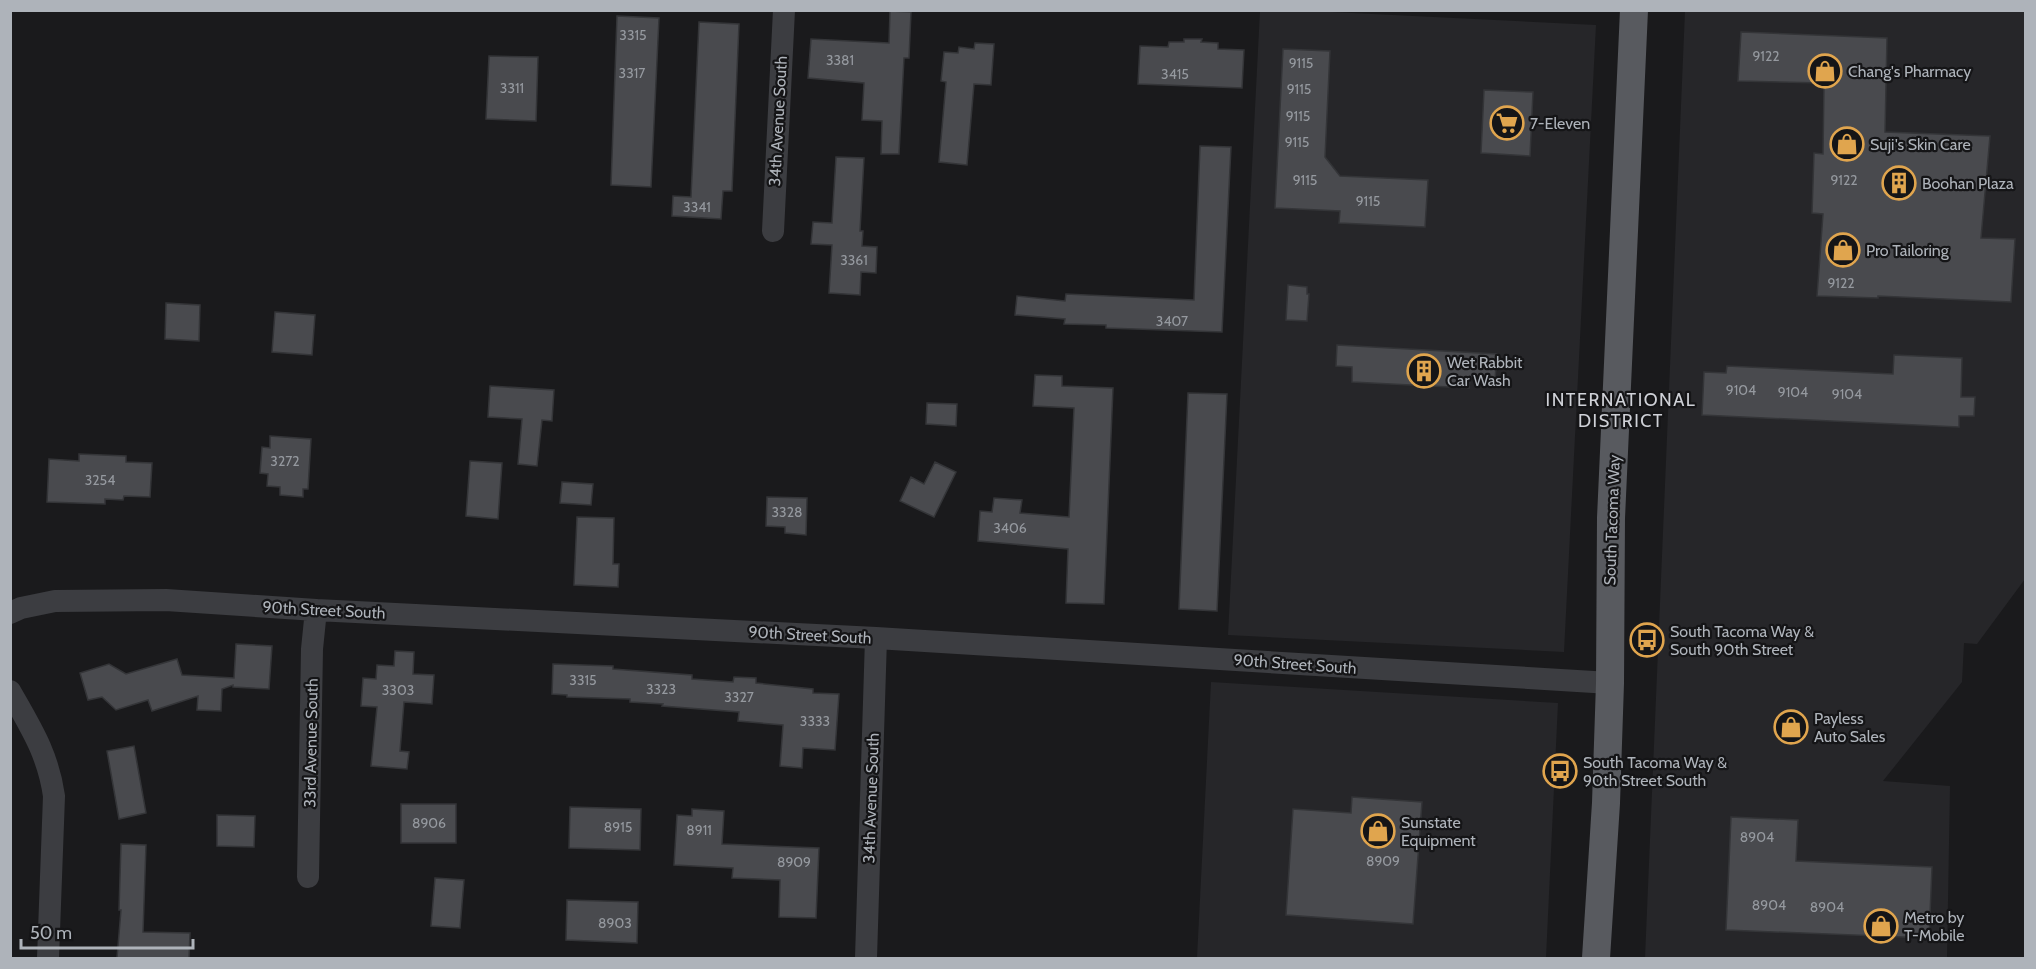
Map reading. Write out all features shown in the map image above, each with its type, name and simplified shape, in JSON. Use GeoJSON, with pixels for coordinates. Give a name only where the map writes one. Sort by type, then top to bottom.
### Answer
{"type":"FeatureCollection","features":[{"type":"Feature","properties":{"kind":"main road","name":"South Tacoma Way"},"geometry":{"type":"LineString","coordinates":[[1596,958],[1606,803],[1610,683],[1611,518],[1634,10]]}},
{"type":"Feature","properties":{"kind":"street","name":"34th Avenue South"},"geometry":{"type":"LineString","coordinates":[[773,231],[784,10]]}},
{"type":"Feature","properties":{"kind":"street","name":"90th Street South"},"geometry":{"type":"LineString","coordinates":[[10,613],[21,608],[55,601],[166,600],[316,610],[876,638],[1610,683]]}},
{"type":"Feature","properties":{"kind":"street","name":"33rd Avenue South"},"geometry":{"type":"LineString","coordinates":[[308,877],[312,649],[316,610]]}},
{"type":"Feature","properties":{"kind":"street","name":"34th Avenue South"},"geometry":{"type":"LineString","coordinates":[[866,958],[876,638]]}},
{"type":"Feature","properties":{"kind":"street"},"geometry":{"type":"LineString","coordinates":[[10,691],[42,749],[50,771],[54,796],[48,958]]}},
{"type":"Feature","properties":{"kind":"shaded area"},"geometry":{"type":"Polygon","coordinates":[[[1260,11],[1311,11],[1596,25],[1564,652],[1228,635],[1260,11]]]}},
{"type":"Feature","properties":{"kind":"shaded area"},"geometry":{"type":"Polygon","coordinates":[[[1685,11],[2025,11],[2025,579],[1977,644],[1964,643],[1962,682],[1883,781],[1950,786],[1947,958],[1645,958],[1685,11]]]}},
{"type":"Feature","properties":{"kind":"shaded area","name":"Sunstate Equipment"},"geometry":{"type":"Polygon","coordinates":[[[1211,682],[1558,703],[1546,958],[1197,958],[1211,682]]]}},
{"type":"Feature","properties":{"kind":"building"},"geometry":{"type":"Polygon","coordinates":[[[890,11],[911,12],[909,58],[904,58],[899,154],[881,154],[882,121],[862,120],[864,83],[808,78],[811,39],[889,43],[890,11]]]}},
{"type":"Feature","properties":{"kind":"building"},"geometry":{"type":"Polygon","coordinates":[[[617,16],[659,18],[651,187],[611,185],[617,16]]]}},
{"type":"Feature","properties":{"kind":"building"},"geometry":{"type":"Polygon","coordinates":[[[699,22],[739,24],[732,191],[723,191],[721,219],[672,216],[673,196],[691,197],[699,22]]]}},
{"type":"Feature","properties":{"kind":"building","name":"Boohan Plaza"},"geometry":{"type":"Polygon","coordinates":[[[1741,32],[1887,38],[1885,132],[1990,136],[1981,238],[2015,239],[2011,302],[1878,296],[1878,298],[1817,296],[1823,214],[1812,213],[1814,153],[1823,154],[1824,83],[1738,81],[1741,32]]]}},
{"type":"Feature","properties":{"kind":"building"},"geometry":{"type":"Polygon","coordinates":[[[1184,39],[1202,39],[1201,42],[1218,43],[1218,49],[1244,50],[1242,88],[1138,84],[1140,46],[1168,47],[1169,42],[1184,42],[1184,39]]]}},
{"type":"Feature","properties":{"kind":"building"},"geometry":{"type":"Polygon","coordinates":[[[975,43],[994,44],[991,85],[974,84],[967,165],[939,162],[946,82],[941,81],[944,52],[958,53],[959,47],[974,49],[975,43]]]}},
{"type":"Feature","properties":{"kind":"building"},"geometry":{"type":"Polygon","coordinates":[[[1283,49],[1330,51],[1325,157],[1340,176],[1428,180],[1425,227],[1339,223],[1340,211],[1275,208],[1283,49]]]}},
{"type":"Feature","properties":{"kind":"building"},"geometry":{"type":"Polygon","coordinates":[[[489,56],[538,57],[536,121],[486,119],[489,56]]]}},
{"type":"Feature","properties":{"kind":"building","name":"7-Eleven"},"geometry":{"type":"Polygon","coordinates":[[[1484,90],[1533,92],[1530,156],[1481,153],[1484,90]]]}},
{"type":"Feature","properties":{"kind":"building"},"geometry":{"type":"Polygon","coordinates":[[[1200,146],[1231,147],[1222,332],[1106,328],[1106,325],[1064,324],[1065,319],[1015,315],[1017,296],[1065,301],[1066,294],[1194,300],[1200,146]]]}},
{"type":"Feature","properties":{"kind":"building"},"geometry":{"type":"Polygon","coordinates":[[[836,157],[864,158],[860,231],[863,231],[862,246],[877,247],[876,273],[861,272],[860,295],[829,293],[832,245],[811,244],[813,222],[832,223],[836,157]]]}},
{"type":"Feature","properties":{"kind":"building"},"geometry":{"type":"Polygon","coordinates":[[[1288,285],[1307,287],[1307,294],[1309,294],[1307,321],[1286,320],[1288,285]]]}},
{"type":"Feature","properties":{"kind":"building"},"geometry":{"type":"Polygon","coordinates":[[[166,303],[200,305],[199,341],[165,339],[166,303]]]}},
{"type":"Feature","properties":{"kind":"building"},"geometry":{"type":"Polygon","coordinates":[[[275,312],[315,315],[312,355],[272,352],[275,312]]]}},
{"type":"Feature","properties":{"kind":"building","name":"Wet Rabbit Car Wash"},"geometry":{"type":"Polygon","coordinates":[[[1337,345],[1497,354],[1495,380],[1470,378],[1469,388],[1352,382],[1352,367],[1336,366],[1337,345]]]}},
{"type":"Feature","properties":{"kind":"building"},"geometry":{"type":"Polygon","coordinates":[[[1894,355],[1962,358],[1961,397],[1975,397],[1974,416],[1959,416],[1959,427],[1702,415],[1704,372],[1726,373],[1727,366],[1893,374],[1894,355]]]}},
{"type":"Feature","properties":{"kind":"building"},"geometry":{"type":"Polygon","coordinates":[[[1035,375],[1062,376],[1062,386],[1113,388],[1104,604],[1066,603],[1068,549],[978,541],[980,511],[992,512],[994,498],[1022,500],[1020,513],[1069,517],[1074,408],[1033,406],[1035,375]]]}},
{"type":"Feature","properties":{"kind":"building"},"geometry":{"type":"Polygon","coordinates":[[[490,386],[554,390],[552,421],[542,420],[537,466],[518,464],[522,419],[488,417],[490,386]]]}},
{"type":"Feature","properties":{"kind":"building"},"geometry":{"type":"Polygon","coordinates":[[[1188,393],[1227,394],[1217,611],[1179,609],[1188,393]]]}},
{"type":"Feature","properties":{"kind":"building"},"geometry":{"type":"Polygon","coordinates":[[[927,403],[957,404],[956,426],[926,424],[927,403]]]}},
{"type":"Feature","properties":{"kind":"building"},"geometry":{"type":"Polygon","coordinates":[[[270,436],[311,439],[308,489],[303,489],[303,497],[280,495],[280,487],[267,486],[268,474],[260,473],[262,447],[270,448],[270,436]]]}},
{"type":"Feature","properties":{"kind":"building"},"geometry":{"type":"Polygon","coordinates":[[[79,454],[126,456],[126,462],[152,463],[150,497],[124,496],[123,500],[105,499],[105,504],[47,502],[49,459],[79,461],[79,454]]]}},
{"type":"Feature","properties":{"kind":"building"},"geometry":{"type":"Polygon","coordinates":[[[470,461],[502,463],[498,519],[466,516],[470,461]]]}},
{"type":"Feature","properties":{"kind":"building"},"geometry":{"type":"Polygon","coordinates":[[[935,462],[956,472],[934,517],[900,501],[911,477],[924,484],[935,462]]]}},
{"type":"Feature","properties":{"kind":"building"},"geometry":{"type":"Polygon","coordinates":[[[562,482],[593,484],[591,505],[560,503],[562,482]]]}},
{"type":"Feature","properties":{"kind":"building"},"geometry":{"type":"Polygon","coordinates":[[[767,497],[807,498],[806,535],[785,533],[785,527],[766,526],[767,497]]]}},
{"type":"Feature","properties":{"kind":"building"},"geometry":{"type":"Polygon","coordinates":[[[577,517],[614,518],[613,564],[619,564],[618,587],[574,585],[577,517]]]}},
{"type":"Feature","properties":{"kind":"building"},"geometry":{"type":"Polygon","coordinates":[[[236,644],[272,646],[269,689],[233,687],[233,685],[222,689],[221,711],[197,710],[198,696],[152,711],[148,700],[116,710],[102,697],[88,700],[80,673],[109,664],[126,674],[177,659],[182,675],[234,678],[236,644]]]}},
{"type":"Feature","properties":{"kind":"building"},"geometry":{"type":"Polygon","coordinates":[[[395,651],[414,652],[413,674],[434,675],[432,704],[404,702],[400,751],[409,752],[407,769],[371,766],[377,707],[361,706],[363,678],[376,679],[377,665],[394,666],[395,651]]]}},
{"type":"Feature","properties":{"kind":"building"},"geometry":{"type":"Polygon","coordinates":[[[553,664],[613,666],[613,669],[692,675],[692,679],[733,682],[734,677],[756,678],[756,683],[813,689],[813,693],[839,694],[835,750],[803,748],[802,768],[780,766],[783,725],[738,721],[739,712],[662,706],[663,704],[630,702],[630,699],[567,697],[567,695],[552,694],[553,664]]]}},
{"type":"Feature","properties":{"kind":"building"},"geometry":{"type":"Polygon","coordinates":[[[134,746],[146,813],[119,819],[107,751],[134,746]]]}},
{"type":"Feature","properties":{"kind":"building"},"geometry":{"type":"Polygon","coordinates":[[[1352,797],[1422,802],[1413,924],[1286,915],[1293,809],[1351,813],[1352,797]]]}},
{"type":"Feature","properties":{"kind":"building"},"geometry":{"type":"Polygon","coordinates":[[[401,804],[456,804],[456,843],[401,843],[401,804]]]}},
{"type":"Feature","properties":{"kind":"building"},"geometry":{"type":"Polygon","coordinates":[[[570,807],[641,809],[640,850],[569,848],[570,807]]]}},
{"type":"Feature","properties":{"kind":"building"},"geometry":{"type":"Polygon","coordinates":[[[692,809],[724,811],[722,844],[819,848],[816,918],[779,917],[780,880],[732,878],[733,868],[674,865],[677,815],[692,816],[692,809]]]}},
{"type":"Feature","properties":{"kind":"building"},"geometry":{"type":"Polygon","coordinates":[[[217,815],[255,816],[254,847],[217,846],[217,815]]]}},
{"type":"Feature","properties":{"kind":"building"},"geometry":{"type":"Polygon","coordinates":[[[1731,817],[1798,820],[1796,861],[1932,867],[1929,938],[1726,930],[1731,817]]]}},
{"type":"Feature","properties":{"kind":"building"},"geometry":{"type":"Polygon","coordinates":[[[121,844],[146,845],[143,932],[190,933],[189,958],[117,958],[121,910],[119,910],[121,844]]]}},
{"type":"Feature","properties":{"kind":"building"},"geometry":{"type":"Polygon","coordinates":[[[435,878],[464,880],[460,928],[431,926],[435,878]]]}},
{"type":"Feature","properties":{"kind":"building"},"geometry":{"type":"Polygon","coordinates":[[[567,900],[638,902],[637,943],[566,940],[567,900]]]}},
{"type":"Feature","properties":{"kind":"place","name":"Chang's Pharmacy"},"geometry":{"type":"Point","coordinates":[1825,71]}},
{"type":"Feature","properties":{"kind":"place","name":"7-Eleven"},"geometry":{"type":"Point","coordinates":[1507,123]}},
{"type":"Feature","properties":{"kind":"place","name":"Suji's Skin Care"},"geometry":{"type":"Point","coordinates":[1847,144]}},
{"type":"Feature","properties":{"kind":"place","name":"Boohan Plaza"},"geometry":{"type":"Point","coordinates":[1899,183]}},
{"type":"Feature","properties":{"kind":"place","name":"Pro Tailoring"},"geometry":{"type":"Point","coordinates":[1843,250]}},
{"type":"Feature","properties":{"kind":"place","name":"Wet Rabbit Car Wash"},"geometry":{"type":"Point","coordinates":[1424,371]}},
{"type":"Feature","properties":{"kind":"place","name":"South Tacoma Way & South 90th Street"},"geometry":{"type":"Point","coordinates":[1647,640]}},
{"type":"Feature","properties":{"kind":"place","name":"Payless Auto Sales"},"geometry":{"type":"Point","coordinates":[1791,727]}},
{"type":"Feature","properties":{"kind":"place","name":"South Tacoma Way & 90th Street South"},"geometry":{"type":"Point","coordinates":[1560,771]}},
{"type":"Feature","properties":{"kind":"place","name":"Sunstate Equipment"},"geometry":{"type":"Point","coordinates":[1378,831]}},
{"type":"Feature","properties":{"kind":"place","name":"Metro by T-Mobile"},"geometry":{"type":"Point","coordinates":[1881,926]}},
{"type":"Feature","properties":{"kind":"district","name":"INTERNATIONAL DISTRICT"},"geometry":{"type":"Point","coordinates":[1621,410]}}]}
